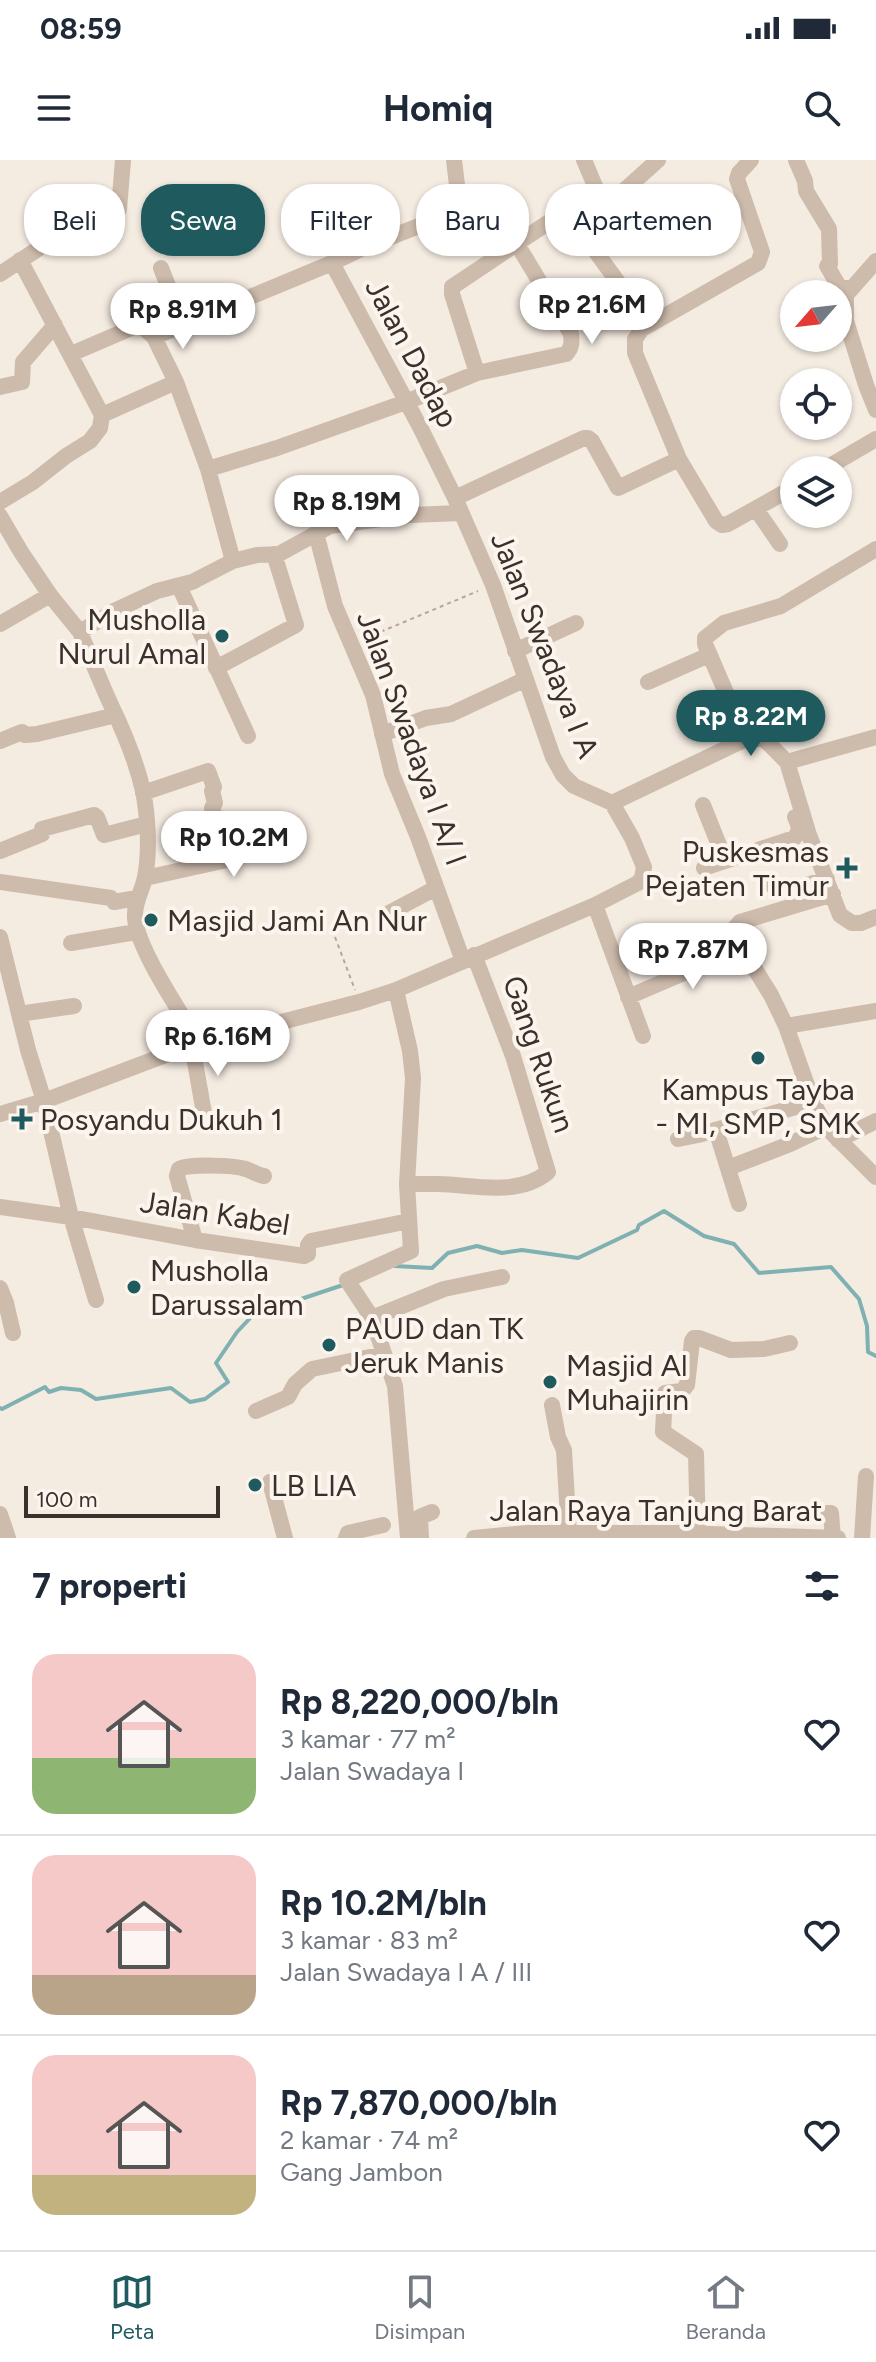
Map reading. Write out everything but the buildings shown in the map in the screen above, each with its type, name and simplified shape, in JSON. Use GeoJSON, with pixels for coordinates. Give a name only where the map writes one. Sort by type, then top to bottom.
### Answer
{"type":"FeatureCollection","features":[{"type":"Feature","properties":{"kind":"street"},"geometry":{"type":"LineString","coordinates":[[0,274],[47,243],[119,209],[123,160]]}},
{"type":"Feature","properties":{"kind":"street"},"geometry":{"type":"LineString","coordinates":[[454,160],[457,184]]}},
{"type":"Feature","properties":{"kind":"street"},"geometry":{"type":"LineString","coordinates":[[584,160],[594,184]]}},
{"type":"Feature","properties":{"kind":"street"},"geometry":{"type":"LineString","coordinates":[[631,184],[658,160]]}},
{"type":"Feature","properties":{"kind":"street"},"geometry":{"type":"LineString","coordinates":[[751,160],[737,179],[762,252],[758,263],[642,329],[635,339],[635,353],[679,459],[713,518],[722,525],[728,524],[780,495]]}},
{"type":"Feature","properties":{"kind":"street"},"geometry":{"type":"LineString","coordinates":[[796,160],[806,191],[829,229],[830,264],[827,266],[835,280]]}},
{"type":"Feature","properties":{"kind":"street"},"geometry":{"type":"LineString","coordinates":[[154,337],[416,227]]}},
{"type":"Feature","properties":{"kind":"street"},"geometry":{"type":"LineString","coordinates":[[477,373],[451,290],[498,256]]}},
{"type":"Feature","properties":{"kind":"street"},"geometry":{"type":"LineString","coordinates":[[208,469],[406,402],[477,373],[566,354],[572,342],[571,334],[524,256]]}},
{"type":"Feature","properties":{"kind":"street"},"geometry":{"type":"LineString","coordinates":[[599,256],[633,303],[642,329]]}},
{"type":"Feature","properties":{"kind":"street"},"geometry":{"type":"LineString","coordinates":[[0,502],[90,441],[100,428],[102,415],[20,260]]}},
{"type":"Feature","properties":{"kind":"street"},"geometry":{"type":"LineString","coordinates":[[852,286],[876,261]]}},
{"type":"Feature","properties":{"kind":"street","name":"Jalan Dadap"},"geometry":{"type":"LineString","coordinates":[[332,263],[458,506]]}},
{"type":"Feature","properties":{"kind":"street"},"geometry":{"type":"LineString","coordinates":[[161,268],[183,324]]}},
{"type":"Feature","properties":{"kind":"street"},"geometry":{"type":"LineString","coordinates":[[0,387],[23,381],[23,362],[55,325]]}},
{"type":"Feature","properties":{"kind":"street"},"geometry":{"type":"LineString","coordinates":[[71,354],[134,327],[141,326],[154,337],[176,382],[208,469],[233,561]]}},
{"type":"Feature","properties":{"kind":"street"},"geometry":{"type":"LineString","coordinates":[[852,340],[876,410]]}},
{"type":"Feature","properties":{"kind":"street"},"geometry":{"type":"LineString","coordinates":[[102,415],[176,382]]}},
{"type":"Feature","properties":{"kind":"street"},"geometry":{"type":"LineString","coordinates":[[458,506],[584,438],[592,441],[618,488],[679,459]]}},
{"type":"Feature","properties":{"kind":"street"},"geometry":{"type":"LineString","coordinates":[[847,456],[876,439]]}},
{"type":"Feature","properties":{"kind":"street","name":"Jalan Swadaya I A"},"geometry":{"type":"LineString","coordinates":[[80,632],[114,611],[157,591],[192,582],[233,561],[293,548],[330,526],[458,506],[493,585],[553,757],[563,775],[574,786],[612,803]]}},
{"type":"Feature","properties":{"kind":"street"},"geometry":{"type":"LineString","coordinates":[[756,509],[780,544]]}},
{"type":"Feature","properties":{"kind":"street"},"geometry":{"type":"LineString","coordinates":[[0,516],[50,595],[80,632],[134,756],[147,824],[145,878],[137,898],[136,932],[196,1044],[205,1119]]}},
{"type":"Feature","properties":{"kind":"street","name":"Jalan Swadaya I A/ I"},"geometry":{"type":"LineString","coordinates":[[316,533],[335,606],[373,695],[392,774],[436,888],[468,958]]}},
{"type":"Feature","properties":{"kind":"street"},"geometry":{"type":"LineString","coordinates":[[746,739],[709,655],[705,638],[724,623],[781,606],[876,549]]}},
{"type":"Feature","properties":{"kind":"street"},"geometry":{"type":"LineString","coordinates":[[216,668],[296,625],[274,554]]}},
{"type":"Feature","properties":{"kind":"street"},"geometry":{"type":"LineString","coordinates":[[179,586],[248,736]]}},
{"type":"Feature","properties":{"kind":"street"},"geometry":{"type":"LineString","coordinates":[[0,624],[50,595]]}},
{"type":"Feature","properties":{"kind":"street"},"geometry":{"type":"LineString","coordinates":[[515,651],[576,623]]}},
{"type":"Feature","properties":{"kind":"street"},"geometry":{"type":"LineString","coordinates":[[648,682],[709,655]]}},
{"type":"Feature","properties":{"kind":"street"},"geometry":{"type":"LineString","coordinates":[[382,734],[426,718],[451,714],[526,679]]}},
{"type":"Feature","properties":{"kind":"street"},"geometry":{"type":"LineString","coordinates":[[0,741],[22,732],[25,735],[37,734],[116,715]]}},
{"type":"Feature","properties":{"kind":"street"},"geometry":{"type":"LineString","coordinates":[[787,762],[876,737]]}},
{"type":"Feature","properties":{"kind":"street"},"geometry":{"type":"LineString","coordinates":[[0,1114],[44,1101],[196,1044],[396,990],[595,905],[638,883],[644,873],[632,838],[612,803],[746,739],[764,739],[787,762],[809,835],[840,915],[845,920],[861,923],[876,917]]}},
{"type":"Feature","properties":{"kind":"street"},"geometry":{"type":"LineString","coordinates":[[143,793],[207,771],[214,787],[215,803],[212,808],[230,858],[145,878]]}},
{"type":"Feature","properties":{"kind":"street"},"geometry":{"type":"LineString","coordinates":[[704,868],[794,838],[799,827],[786,789],[793,782]]}},
{"type":"Feature","properties":{"kind":"street"},"geometry":{"type":"LineString","coordinates":[[703,805],[725,860]]}},
{"type":"Feature","properties":{"kind":"street"},"geometry":{"type":"LineString","coordinates":[[0,851],[42,834],[42,829],[94,815],[104,835],[147,824]]}},
{"type":"Feature","properties":{"kind":"street"},"geometry":{"type":"LineString","coordinates":[[0,882],[111,898],[114,902],[137,898]]}},
{"type":"Feature","properties":{"kind":"street"},"geometry":{"type":"LineString","coordinates":[[773,886],[787,891],[830,886]]}},
{"type":"Feature","properties":{"kind":"street"},"geometry":{"type":"LineString","coordinates":[[830,886],[740,922],[734,929],[786,1026],[813,1102],[832,1134],[876,1177]]}},
{"type":"Feature","properties":{"kind":"street"},"geometry":{"type":"LineString","coordinates":[[389,913],[436,888]]}},
{"type":"Feature","properties":{"kind":"street"},"geometry":{"type":"LineString","coordinates":[[595,905],[643,1036]]}},
{"type":"Feature","properties":{"kind":"street"},"geometry":{"type":"LineString","coordinates":[[71,943],[136,932]]}},
{"type":"Feature","properties":{"kind":"street"},"geometry":{"type":"LineString","coordinates":[[0,937],[71,1217],[96,1300]]}},
{"type":"Feature","properties":{"kind":"street"},"geometry":{"type":"LineString","coordinates":[[628,997],[742,948]]}},
{"type":"Feature","properties":{"kind":"street","name":"Gang Rukun"},"geometry":{"type":"LineString","coordinates":[[407,1184],[483,1188],[530,1183],[548,1172],[513,1056],[468,958]]}},
{"type":"Feature","properties":{"kind":"street"},"geometry":{"type":"LineString","coordinates":[[396,990],[413,1078],[407,1184],[410,1252],[350,1277],[349,1285],[372,1318],[395,1386],[408,1538]]}},
{"type":"Feature","properties":{"kind":"street"},"geometry":{"type":"LineString","coordinates":[[19,1014],[74,1006]]}},
{"type":"Feature","properties":{"kind":"street"},"geometry":{"type":"LineString","coordinates":[[786,1026],[876,1011]]}},
{"type":"Feature","properties":{"kind":"street"},"geometry":{"type":"LineString","coordinates":[[678,1139],[813,1102]]}},
{"type":"Feature","properties":{"kind":"street"},"geometry":{"type":"LineString","coordinates":[[728,1168],[790,1144],[876,1121]]}},
{"type":"Feature","properties":{"kind":"street"},"geometry":{"type":"LineString","coordinates":[[716,1130],[739,1204]]}},
{"type":"Feature","properties":{"kind":"street"},"geometry":{"type":"LineString","coordinates":[[195,1240],[177,1176],[179,1169],[204,1165],[247,1169],[264,1176]]}},
{"type":"Feature","properties":{"kind":"street","name":"Jalan Kabel"},"geometry":{"type":"LineString","coordinates":[[0,1207],[304,1256],[308,1254],[311,1241],[409,1221]]}},
{"type":"Feature","properties":{"kind":"street"},"geometry":{"type":"LineString","coordinates":[[372,1318],[444,1289],[502,1277]]}},
{"type":"Feature","properties":{"kind":"street"},"geometry":{"type":"LineString","coordinates":[[0,1288],[13,1333]]}},
{"type":"Feature","properties":{"kind":"street"},"geometry":{"type":"LineString","coordinates":[[698,1534],[696,1454],[663,1432],[665,1393],[682,1391],[687,1385],[694,1338],[731,1350],[764,1349],[790,1343]]}},
{"type":"Feature","properties":{"kind":"street"},"geometry":{"type":"LineString","coordinates":[[256,1411],[288,1397],[299,1379],[312,1369],[384,1354]]}},
{"type":"Feature","properties":{"kind":"street"},"geometry":{"type":"LineString","coordinates":[[552,1405],[558,1437],[564,1450],[569,1534]]}},
{"type":"Feature","properties":{"kind":"street"},"geometry":{"type":"LineString","coordinates":[[862,1538],[866,1476]]}},
{"type":"Feature","properties":{"kind":"street"},"geometry":{"type":"LineString","coordinates":[[270,1482],[285,1538]]}},
{"type":"Feature","properties":{"kind":"street"},"geometry":{"type":"LineString","coordinates":[[421,1538],[419,1518],[432,1512]]}},
{"type":"Feature","properties":{"kind":"street"},"geometry":{"type":"LineString","coordinates":[[801,1514],[831,1513],[836,1538]]}},
{"type":"Feature","properties":{"kind":"street"},"geometry":{"type":"LineString","coordinates":[[0,1514],[8,1538]]}},
{"type":"Feature","properties":{"kind":"street"},"geometry":{"type":"LineString","coordinates":[[346,1538],[348,1533],[383,1525]]}},
{"type":"Feature","properties":{"kind":"street","name":"Jalan Raya Tanjung Barat"},"geometry":{"type":"LineString","coordinates":[[484,1538],[569,1534],[698,1534],[836,1538]]}},
{"type":"Feature","properties":{"kind":"path"},"geometry":{"type":"LineString","coordinates":[[350,644],[493,585]]}},
{"type":"Feature","properties":{"kind":"path"},"geometry":{"type":"LineString","coordinates":[[335,937],[359,1002]]}},
{"type":"Feature","properties":{"kind":"waterway"},"geometry":{"type":"LineString","coordinates":[[395,1266],[432,1268],[448,1253],[477,1246],[502,1253],[522,1250],[578,1258],[637,1230],[639,1225],[664,1211],[704,1236],[734,1244],[759,1273],[831,1267],[859,1299],[867,1326],[868,1352],[876,1356]]}},
{"type":"Feature","properties":{"kind":"waterway"},"geometry":{"type":"LineString","coordinates":[[0,1408],[45,1387],[49,1392],[61,1388],[81,1390],[96,1399],[171,1388],[190,1402],[205,1399],[228,1382],[216,1363],[253,1315],[343,1285]]}},
{"type":"Feature","properties":{"kind":"place","name":"Musholla Nurul Amal"},"geometry":{"type":"Point","coordinates":[222,636]}},
{"type":"Feature","properties":{"kind":"place","name":"Puskesmas Pejaten Timur"},"geometry":{"type":"Point","coordinates":[847,868]}},
{"type":"Feature","properties":{"kind":"place","name":"Masjid Jami An Nur"},"geometry":{"type":"Point","coordinates":[151,920]}},
{"type":"Feature","properties":{"kind":"place","name":"Kampus Tayba - MI, SMP, SMK"},"geometry":{"type":"Point","coordinates":[758,1058]}},
{"type":"Feature","properties":{"kind":"place","name":"Posyandu Dukuh 1"},"geometry":{"type":"Point","coordinates":[22,1119]}},
{"type":"Feature","properties":{"kind":"place","name":"Musholla Darussalam"},"geometry":{"type":"Point","coordinates":[134,1287]}},
{"type":"Feature","properties":{"kind":"place","name":"PAUD dan TK Jeruk Manis"},"geometry":{"type":"Point","coordinates":[329,1345]}},
{"type":"Feature","properties":{"kind":"place","name":"Masjid Al Muhajirin"},"geometry":{"type":"Point","coordinates":[550,1382]}},
{"type":"Feature","properties":{"kind":"place","name":"LB LIA"},"geometry":{"type":"Point","coordinates":[255,1485]}}]}
